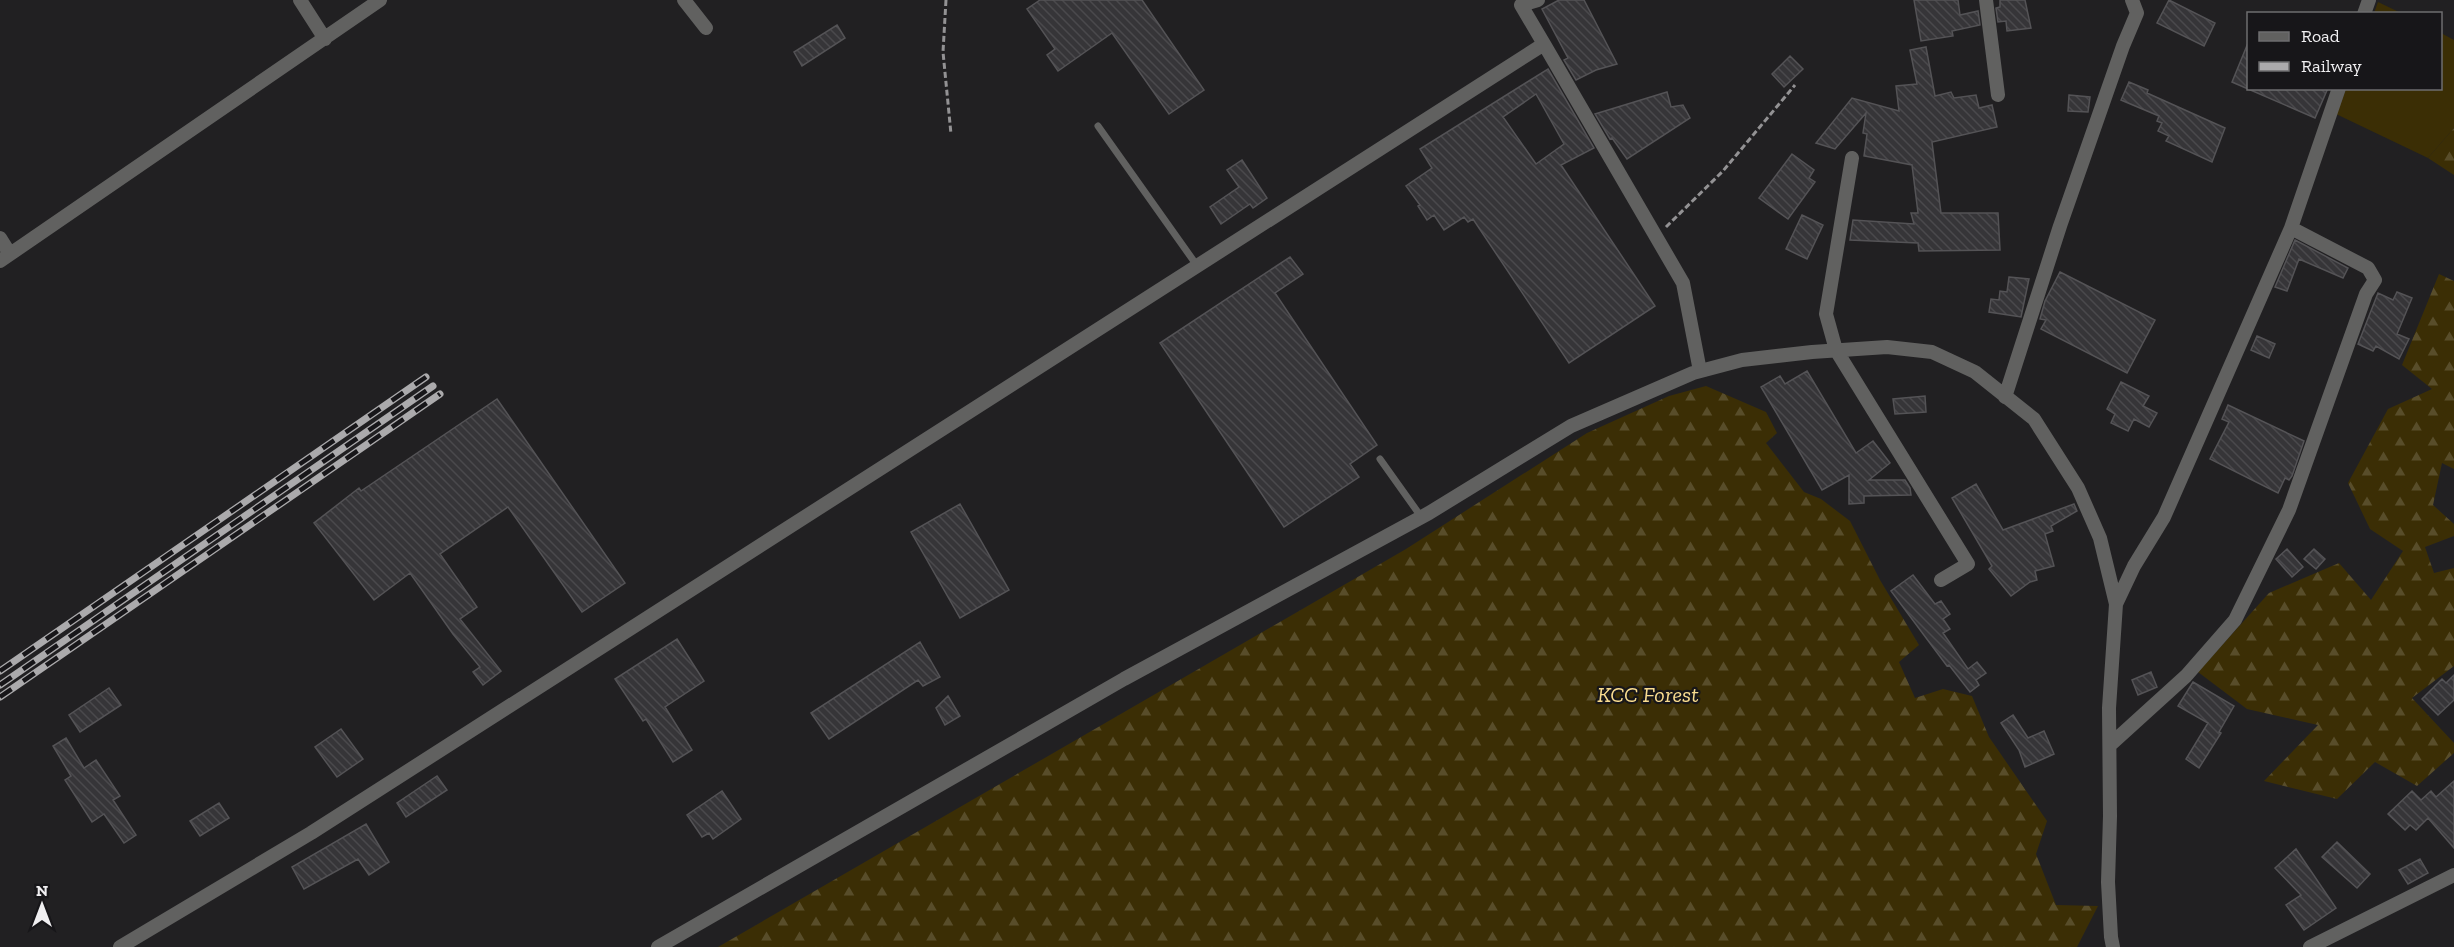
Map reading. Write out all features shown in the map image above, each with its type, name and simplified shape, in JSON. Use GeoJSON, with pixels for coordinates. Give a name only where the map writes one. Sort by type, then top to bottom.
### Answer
{"type":"FeatureCollection","features":[{"type":"Feature","properties":{"kind":"street"},"geometry":{"type":"LineString","coordinates":[[300,0],[325,39]]}},
{"type":"Feature","properties":{"kind":"street"},"geometry":{"type":"LineString","coordinates":[[0,238],[5,257],[380,0]]}},
{"type":"Feature","properties":{"kind":"street"},"geometry":{"type":"LineString","coordinates":[[684,0],[706,28]]}},
{"type":"Feature","properties":{"kind":"street"},"geometry":{"type":"LineString","coordinates":[[1538,0],[1521,5],[1683,283],[1700,371]]}},
{"type":"Feature","properties":{"kind":"street"},"geometry":{"type":"LineString","coordinates":[[1986,0],[1998,96]]}},
{"type":"Feature","properties":{"kind":"street"},"geometry":{"type":"LineString","coordinates":[[2005,397],[2060,226],[2122,46],[2137,13],[2132,0]]}},
{"type":"Feature","properties":{"kind":"street"},"geometry":{"type":"LineString","coordinates":[[120,947],[321,827],[1545,44]]}},
{"type":"Feature","properties":{"kind":"street"},"geometry":{"type":"LineString","coordinates":[[2116,604],[2134,567],[2164,517],[2291,228],[2337,90]]}},
{"type":"Feature","properties":{"kind":"street"},"geometry":{"type":"LineString","coordinates":[[1852,158],[1826,314],[1836,350],[1968,564],[1941,580]]}},
{"type":"Feature","properties":{"kind":"street"},"geometry":{"type":"LineString","coordinates":[[2110,745],[2186,676],[2235,620],[2289,510],[2366,294],[2375,280],[2368,268],[2291,228]]}},
{"type":"Feature","properties":{"kind":"street"},"geometry":{"type":"LineString","coordinates":[[658,947],[1124,679],[1422,518],[1571,426],[1700,371],[1742,360],[1887,347],[1932,352],[1975,372],[2034,419],[2078,488],[2100,538],[2116,604],[2109,708],[2108,882],[2111,937],[2114,947]]}},
{"type":"Feature","properties":{"kind":"street"},"geometry":{"type":"LineString","coordinates":[[2310,947],[2454,875]]}},
{"type":"Feature","properties":{"kind":"lane"},"geometry":{"type":"LineString","coordinates":[[1098,126],[1198,267]]}},
{"type":"Feature","properties":{"kind":"lane"},"geometry":{"type":"LineString","coordinates":[[1380,459],[1422,518]]}},
{"type":"Feature","properties":{"kind":"path"},"geometry":{"type":"LineString","coordinates":[[946,0],[943,52],[951,134]]}},
{"type":"Feature","properties":{"kind":"path"},"geometry":{"type":"LineString","coordinates":[[1656,237],[1723,171],[1795,85]]}},
{"type":"Feature","properties":{"kind":"green space"},"geometry":{"type":"Polygon","coordinates":[[[2378,2],[2399,12],[2374,12],[2378,2]]]}},
{"type":"Feature","properties":{"kind":"green space"},"geometry":{"type":"Polygon","coordinates":[[[2442,34],[2454,40],[2454,128],[2428,158],[2336,114],[2346,90],[2442,90],[2442,34]]]}},
{"type":"Feature","properties":{"kind":"green space"},"geometry":{"type":"Polygon","coordinates":[[[2454,128],[2454,175],[2428,158],[2454,128]]]}},
{"type":"Feature","properties":{"kind":"green space"},"geometry":{"type":"Polygon","coordinates":[[[2439,274],[2454,281],[2454,469],[2442,463],[2433,505],[2454,524],[2454,536],[2425,547],[2434,573],[2454,568],[2454,666],[2412,698],[2454,743],[2454,753],[2417,786],[2375,762],[2337,799],[2264,781],[2318,725],[2247,709],[2198,672],[2269,593],[2339,563],[2371,600],[2403,551],[2370,529],[2348,483],[2388,409],[2432,389],[2402,365],[2439,274]]]}},
{"type":"Feature","properties":{"kind":"green space","name":"KCC Forest"},"geometry":{"type":"Polygon","coordinates":[[[1706,386],[1766,412],[1777,433],[1766,443],[1804,492],[1821,499],[1850,521],[1880,580],[1919,645],[1899,662],[1915,698],[1943,689],[1972,696],[1989,737],[2047,821],[2036,854],[2056,905],[2098,906],[2077,947],[718,947],[1406,549],[1587,433],[1669,396],[1706,386]]]}},
{"type":"Feature","properties":{"kind":"building"},"geometry":{"type":"Polygon","coordinates":[[[1040,0],[1142,0],[1204,90],[1169,114],[1112,33],[1058,71],[1047,55],[1055,49],[1027,9],[1040,0]]]}},
{"type":"Feature","properties":{"kind":"building"},"geometry":{"type":"Polygon","coordinates":[[[1559,0],[1584,0],[1617,64],[1596,70],[1576,80],[1564,60],[1568,58],[1542,9],[1559,0]]]}},
{"type":"Feature","properties":{"kind":"building"},"geometry":{"type":"Polygon","coordinates":[[[1914,0],[1958,0],[1960,15],[1978,11],[1980,25],[1952,31],[1953,36],[1921,41],[1914,0]]]}},
{"type":"Feature","properties":{"kind":"building"},"geometry":{"type":"Polygon","coordinates":[[[2000,0],[2025,0],[2031,28],[2007,31],[2006,21],[1998,22],[1996,8],[2000,7],[2000,0]]]}},
{"type":"Feature","properties":{"kind":"building"},"geometry":{"type":"Polygon","coordinates":[[[2169,0],[2215,23],[2204,46],[2157,23],[2169,0]]]}},
{"type":"Feature","properties":{"kind":"building"},"geometry":{"type":"Polygon","coordinates":[[[837,25],[845,38],[802,66],[794,52],[837,25]]]}},
{"type":"Feature","properties":{"kind":"building"},"geometry":{"type":"Polygon","coordinates":[[[2247,45],[2247,89],[2232,82],[2247,45]]]}},
{"type":"Feature","properties":{"kind":"building"},"geometry":{"type":"Polygon","coordinates":[[[1926,47],[1935,96],[1951,92],[1954,98],[1976,95],[1979,108],[1992,105],[1997,127],[1932,142],[1941,213],[1998,213],[2000,250],[1919,251],[1918,243],[1850,240],[1853,220],[1914,224],[1911,213],[1918,213],[1912,165],[1864,156],[1867,134],[1863,133],[1866,113],[1835,149],[1816,143],[1852,98],[1899,111],[1896,86],[1917,84],[1910,50],[1926,47]]]}},
{"type":"Feature","properties":{"kind":"building"},"geometry":{"type":"Polygon","coordinates":[[[1790,56],[1803,69],[1784,87],[1772,74],[1790,56]]]}},
{"type":"Feature","properties":{"kind":"building"},"geometry":{"type":"Polygon","coordinates":[[[1548,69],[1594,148],[1561,165],[1655,306],[1569,363],[1473,219],[1468,222],[1464,217],[1444,230],[1434,215],[1427,220],[1418,206],[1420,205],[1406,186],[1432,168],[1420,149],[1548,69]],[[1536,94],[1503,117],[1536,164],[1564,144],[1536,94]]]}},
{"type":"Feature","properties":{"kind":"building"},"geometry":{"type":"Polygon","coordinates":[[[2129,82],[2148,90],[2147,93],[2225,128],[2212,162],[2166,141],[2169,136],[2158,131],[2162,123],[2157,121],[2159,116],[2121,100],[2129,82]]]}},
{"type":"Feature","properties":{"kind":"building"},"geometry":{"type":"Polygon","coordinates":[[[2250,90],[2327,90],[2315,118],[2250,90]]]}},
{"type":"Feature","properties":{"kind":"building"},"geometry":{"type":"Polygon","coordinates":[[[1667,92],[1671,107],[1683,105],[1690,118],[1627,159],[1612,138],[1610,139],[1595,114],[1667,92]]]}},
{"type":"Feature","properties":{"kind":"building"},"geometry":{"type":"Polygon","coordinates":[[[2069,95],[2090,97],[2088,112],[2068,111],[2069,95]]]}},
{"type":"Feature","properties":{"kind":"building"},"geometry":{"type":"Polygon","coordinates":[[[1792,154],[1814,170],[1809,178],[1815,182],[1788,219],[1759,198],[1792,154]]]}},
{"type":"Feature","properties":{"kind":"building"},"geometry":{"type":"Polygon","coordinates":[[[1242,160],[1267,198],[1253,208],[1250,204],[1221,224],[1210,207],[1239,187],[1227,170],[1242,160]]]}},
{"type":"Feature","properties":{"kind":"building"},"geometry":{"type":"Polygon","coordinates":[[[1802,215],[1823,225],[1807,259],[1786,249],[1802,215]]]}},
{"type":"Feature","properties":{"kind":"building"},"geometry":{"type":"Polygon","coordinates":[[[2295,240],[2348,268],[2343,278],[2299,259],[2287,291],[2275,287],[2295,240]]]}},
{"type":"Feature","properties":{"kind":"building"},"geometry":{"type":"Polygon","coordinates":[[[1290,257],[1303,274],[1275,293],[1377,445],[1350,464],[1359,477],[1284,527],[1160,343],[1290,257]]]}},
{"type":"Feature","properties":{"kind":"building"},"geometry":{"type":"Polygon","coordinates":[[[2060,272],[2155,320],[2127,373],[2041,329],[2046,320],[2040,319],[2045,301],[2060,272]]]}},
{"type":"Feature","properties":{"kind":"building"},"geometry":{"type":"Polygon","coordinates":[[[2009,277],[2029,279],[2021,317],[1989,312],[1991,299],[1999,300],[2000,291],[2007,292],[2009,277]]]}},
{"type":"Feature","properties":{"kind":"building"},"geometry":{"type":"Polygon","coordinates":[[[2397,292],[2412,298],[2397,334],[2409,339],[2399,359],[2376,346],[2373,351],[2358,344],[2378,293],[2393,300],[2397,292]]]}},
{"type":"Feature","properties":{"kind":"building"},"geometry":{"type":"Polygon","coordinates":[[[2257,336],[2275,344],[2269,358],[2251,350],[2257,336]]]}},
{"type":"Feature","properties":{"kind":"building"},"geometry":{"type":"Polygon","coordinates":[[[1807,371],[1856,453],[1873,441],[1890,463],[1869,480],[1905,480],[1911,495],[1864,496],[1864,503],[1849,504],[1849,475],[1822,490],[1761,387],[1780,376],[1785,384],[1807,371]]]}},
{"type":"Feature","properties":{"kind":"building"},"geometry":{"type":"Polygon","coordinates":[[[2121,382],[2149,396],[2143,406],[2157,413],[2149,427],[2134,419],[2128,431],[2111,423],[2115,414],[2107,409],[2121,382]]]}},
{"type":"Feature","properties":{"kind":"building"},"geometry":{"type":"Polygon","coordinates":[[[1925,396],[1926,412],[1895,414],[1893,399],[1925,396]]]}},
{"type":"Feature","properties":{"kind":"building"},"geometry":{"type":"Polygon","coordinates":[[[497,399],[625,583],[582,612],[508,507],[440,554],[477,607],[460,619],[501,671],[483,685],[473,672],[480,667],[453,634],[410,573],[374,600],[314,523],[359,488],[361,491],[497,399]]]}},
{"type":"Feature","properties":{"kind":"building"},"geometry":{"type":"Polygon","coordinates":[[[2228,405],[2304,441],[2292,476],[2289,480],[2285,478],[2278,493],[2210,459],[2229,422],[2222,419],[2228,405]]]}},
{"type":"Feature","properties":{"kind":"building"},"geometry":{"type":"Polygon","coordinates":[[[1976,484],[2003,530],[2074,504],[2077,511],[2051,526],[2053,531],[2045,534],[2054,566],[2035,571],[2037,580],[2030,582],[2011,596],[1989,569],[1992,566],[1952,498],[1976,484]]]}},
{"type":"Feature","properties":{"kind":"building"},"geometry":{"type":"Polygon","coordinates":[[[960,504],[1009,590],[960,618],[911,532],[960,504]]]}},
{"type":"Feature","properties":{"kind":"building"},"geometry":{"type":"Polygon","coordinates":[[[2287,549],[2303,567],[2292,577],[2276,559],[2287,549]]]}},
{"type":"Feature","properties":{"kind":"building"},"geometry":{"type":"Polygon","coordinates":[[[2314,549],[2325,559],[2316,569],[2304,559],[2314,549]]]}},
{"type":"Feature","properties":{"kind":"building"},"geometry":{"type":"Polygon","coordinates":[[[1913,575],[1935,604],[1941,601],[1950,614],[1943,619],[1950,629],[1943,633],[1968,669],[1977,662],[1986,673],[1976,680],[1979,685],[1970,692],[1949,665],[1947,666],[1891,591],[1913,575]]]}},
{"type":"Feature","properties":{"kind":"building"},"geometry":{"type":"Polygon","coordinates":[[[677,639],[704,681],[665,707],[692,750],[673,762],[646,719],[643,721],[615,679],[677,639]]]}},
{"type":"Feature","properties":{"kind":"building"},"geometry":{"type":"Polygon","coordinates":[[[920,642],[940,677],[923,686],[918,680],[829,739],[811,713],[920,642]]]}},
{"type":"Feature","properties":{"kind":"building"},"geometry":{"type":"Polygon","coordinates":[[[2151,672],[2157,687],[2138,695],[2132,680],[2151,672]]]}},
{"type":"Feature","properties":{"kind":"building"},"geometry":{"type":"Polygon","coordinates":[[[2454,675],[2454,700],[2438,715],[2422,699],[2442,679],[2446,683],[2454,675]]]}},
{"type":"Feature","properties":{"kind":"building"},"geometry":{"type":"Polygon","coordinates":[[[2193,682],[2234,706],[2219,732],[2221,733],[2199,768],[2186,759],[2208,723],[2178,706],[2193,682]]]}},
{"type":"Feature","properties":{"kind":"building"},"geometry":{"type":"Polygon","coordinates":[[[109,688],[121,705],[80,732],[69,715],[109,688]]]}},
{"type":"Feature","properties":{"kind":"building"},"geometry":{"type":"Polygon","coordinates":[[[948,696],[960,716],[945,725],[936,708],[948,696]]]}},
{"type":"Feature","properties":{"kind":"building"},"geometry":{"type":"Polygon","coordinates":[[[2013,715],[2028,738],[2044,731],[2054,754],[2025,767],[2019,750],[2001,723],[2013,715]]]}},
{"type":"Feature","properties":{"kind":"building"},"geometry":{"type":"Polygon","coordinates":[[[341,729],[363,759],[337,777],[315,747],[341,729]]]}},
{"type":"Feature","properties":{"kind":"building"},"geometry":{"type":"Polygon","coordinates":[[[66,738],[84,768],[96,760],[120,796],[113,800],[136,835],[124,843],[104,814],[92,822],[65,780],[71,776],[53,746],[66,738]]]}},
{"type":"Feature","properties":{"kind":"building"},"geometry":{"type":"Polygon","coordinates":[[[437,776],[447,790],[406,817],[397,803],[437,776]]]}},
{"type":"Feature","properties":{"kind":"building"},"geometry":{"type":"Polygon","coordinates":[[[2454,781],[2454,848],[2428,818],[2416,830],[2410,825],[2405,830],[2388,814],[2412,791],[2421,800],[2431,791],[2436,797],[2454,781]]]}},
{"type":"Feature","properties":{"kind":"building"},"geometry":{"type":"Polygon","coordinates":[[[722,791],[741,819],[713,839],[709,833],[702,837],[687,815],[722,791]]]}},
{"type":"Feature","properties":{"kind":"building"},"geometry":{"type":"Polygon","coordinates":[[[219,803],[229,818],[200,836],[190,821],[219,803]]]}},
{"type":"Feature","properties":{"kind":"building"},"geometry":{"type":"Polygon","coordinates":[[[366,824],[389,862],[369,875],[358,859],[304,889],[292,867],[366,824]]]}},
{"type":"Feature","properties":{"kind":"building"},"geometry":{"type":"Polygon","coordinates":[[[2337,842],[2370,874],[2357,888],[2322,857],[2337,842]]]}},
{"type":"Feature","properties":{"kind":"building"},"geometry":{"type":"Polygon","coordinates":[[[2296,849],[2336,908],[2304,930],[2286,905],[2301,895],[2275,868],[2296,849]]]}},
{"type":"Feature","properties":{"kind":"building"},"geometry":{"type":"Polygon","coordinates":[[[2420,859],[2428,873],[2408,884],[2399,870],[2420,859]]]}},
{"type":"Feature","properties":{"kind":"railway"},"geometry":{"type":"LineString","coordinates":[[0,671],[426,377]]}},
{"type":"Feature","properties":{"kind":"railway"},"geometry":{"type":"LineString","coordinates":[[0,685],[433,386]]}},
{"type":"Feature","properties":{"kind":"railway"},"geometry":{"type":"LineString","coordinates":[[0,697],[440,394]]}}]}
